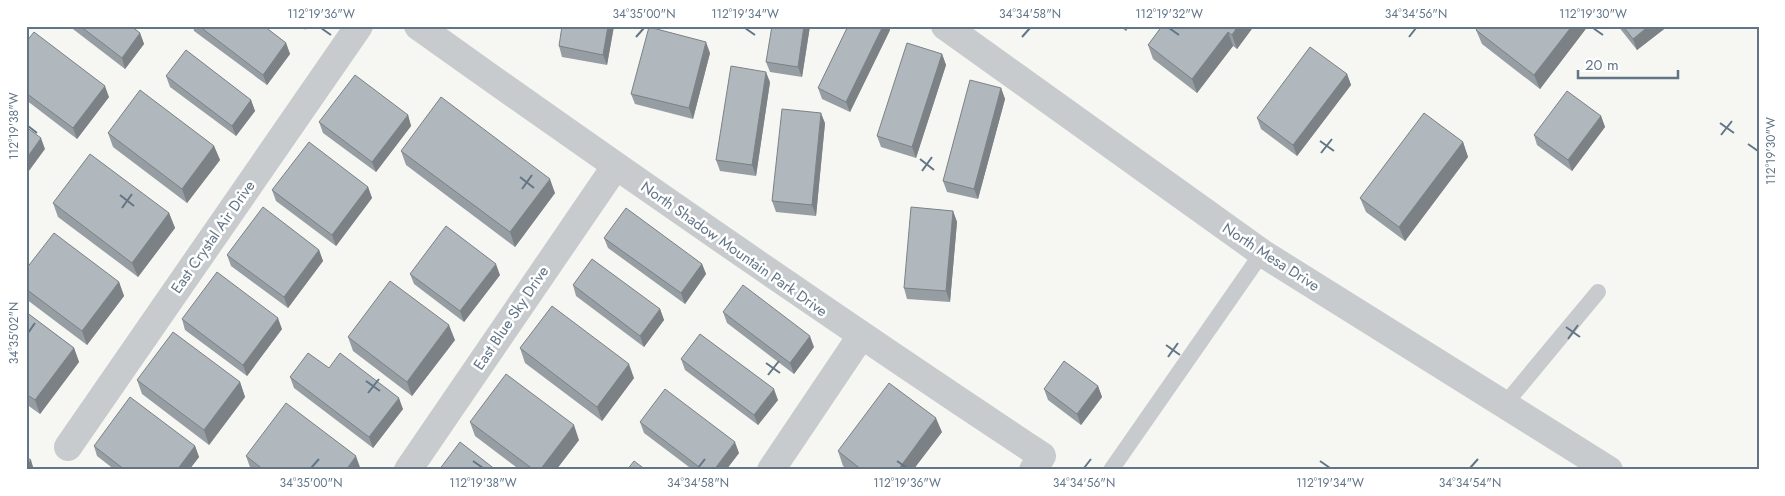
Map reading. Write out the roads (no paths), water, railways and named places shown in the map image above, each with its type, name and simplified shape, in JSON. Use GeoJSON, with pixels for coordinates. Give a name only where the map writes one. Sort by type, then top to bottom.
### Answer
{"type":"FeatureCollection","features":[{"type":"Feature","properties":{"kind":"street","name":"East Crystal Air Drive"},"geometry":{"type":"LineString","coordinates":[[68,447],[359,26]]}},
{"type":"Feature","properties":{"kind":"street","name":"North Shadow Mountain Park Drive"},"geometry":{"type":"LineString","coordinates":[[418,26],[615,167],[861,336],[1042,456],[1033,470]]}},
{"type":"Feature","properties":{"kind":"street","name":"North Mesa Drive"},"geometry":{"type":"LineString","coordinates":[[945,26],[1262,253],[1609,470]]}},
{"type":"Feature","properties":{"kind":"street","name":"East Blue Sky Drive"},"geometry":{"type":"LineString","coordinates":[[408,470],[615,167]]}},
{"type":"Feature","properties":{"kind":"street"},"geometry":{"type":"LineString","coordinates":[[771,470],[861,336]]}},
{"type":"Feature","properties":{"kind":"lane"},"geometry":{"type":"LineString","coordinates":[[1112,470],[1262,253]]}},
{"type":"Feature","properties":{"kind":"lane"},"geometry":{"type":"LineString","coordinates":[[1504,404],[1598,292]]}}]}
